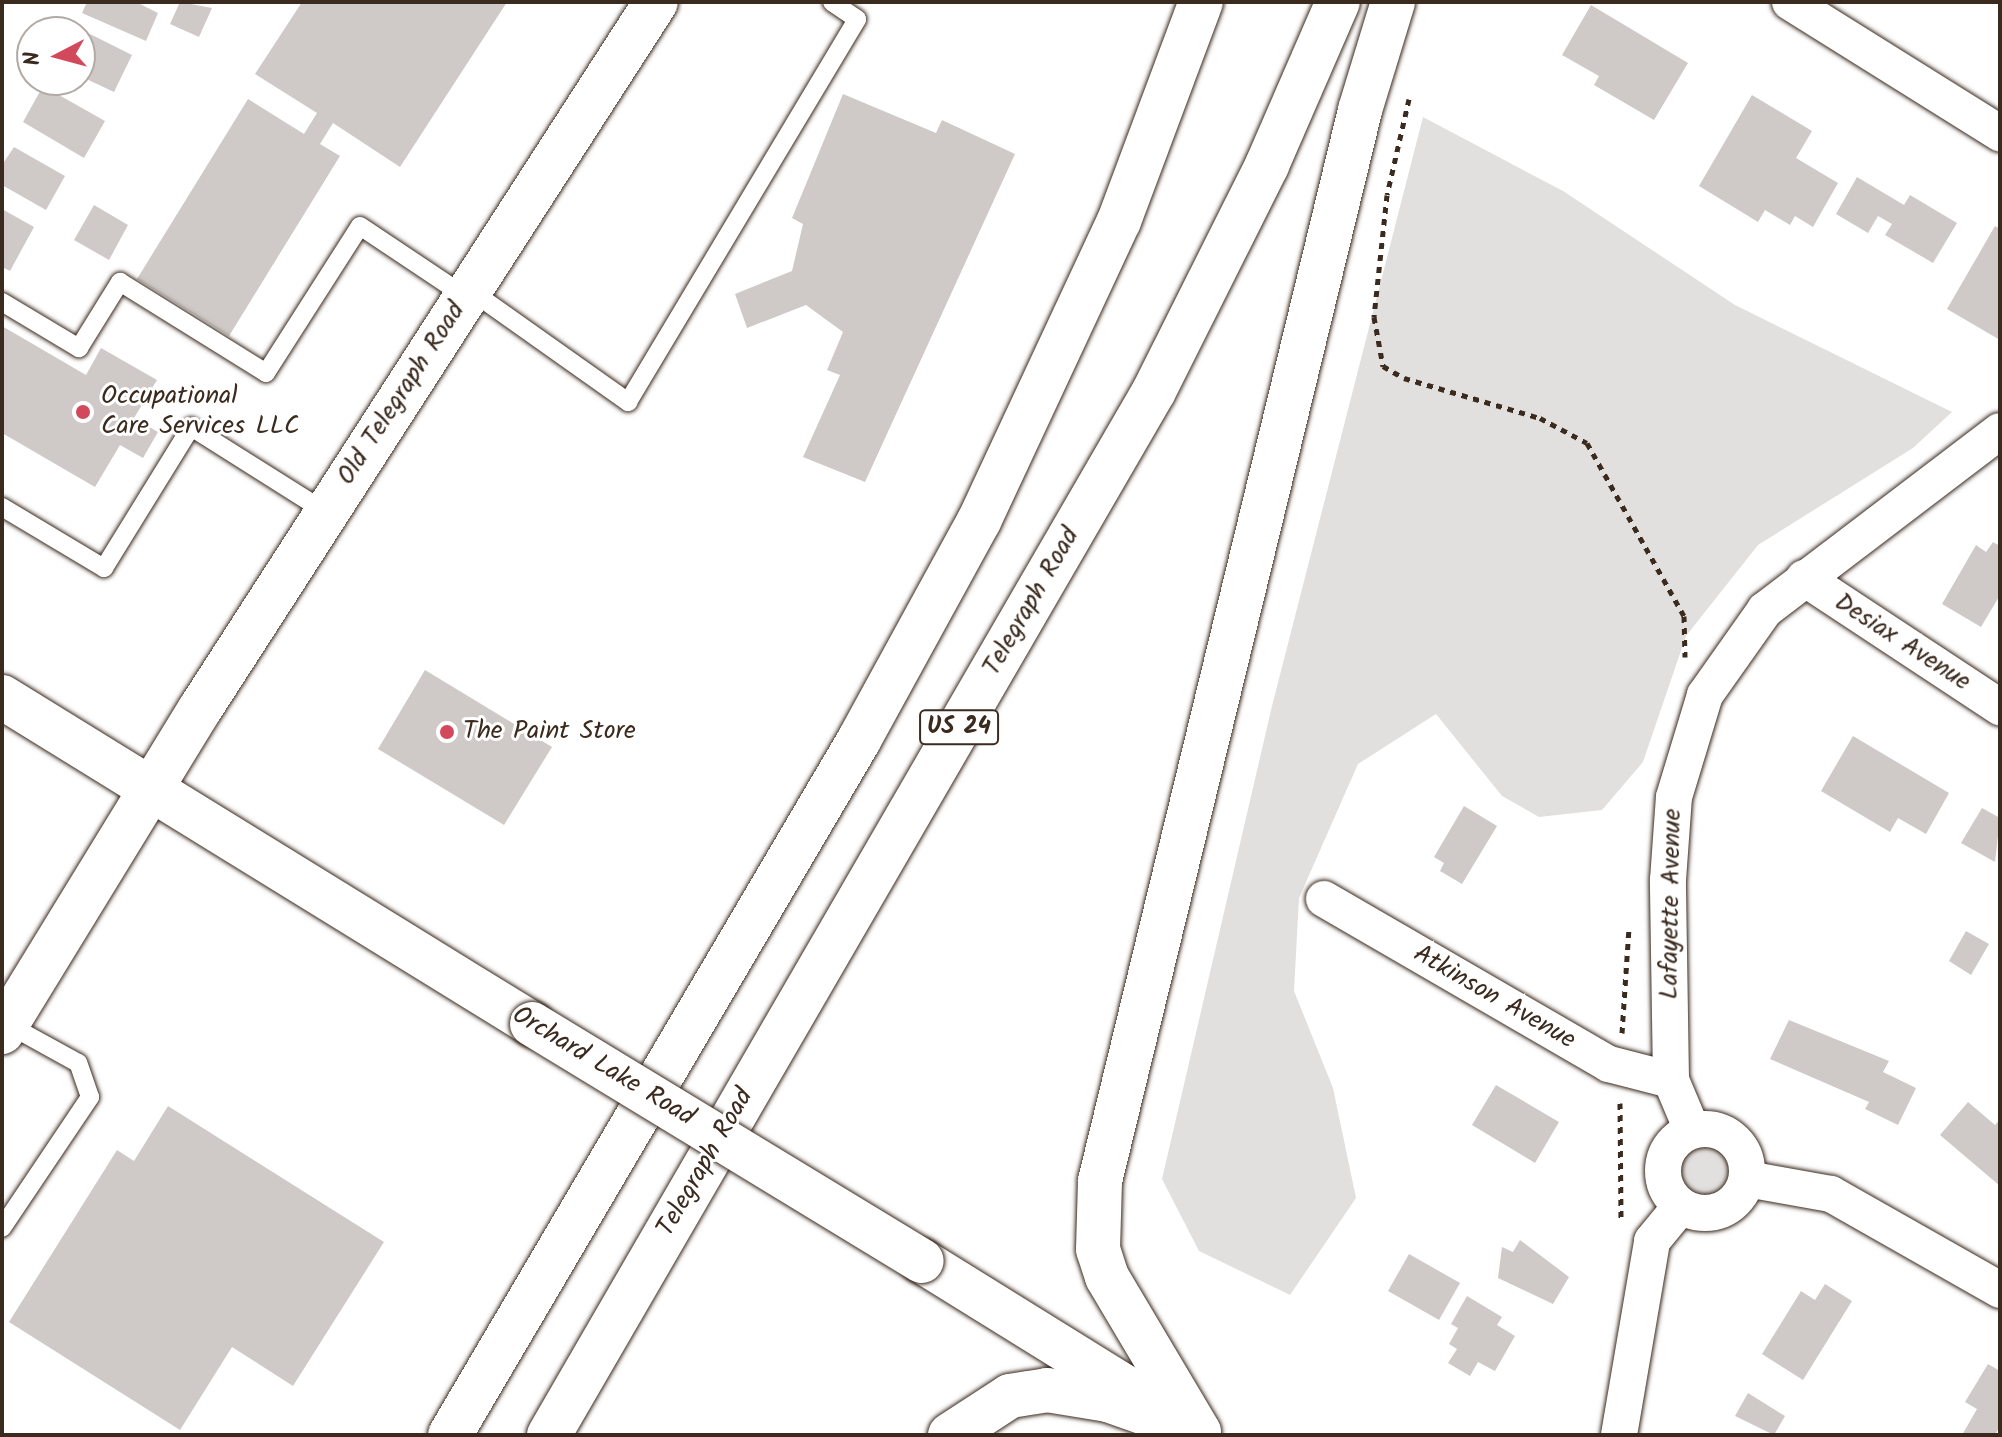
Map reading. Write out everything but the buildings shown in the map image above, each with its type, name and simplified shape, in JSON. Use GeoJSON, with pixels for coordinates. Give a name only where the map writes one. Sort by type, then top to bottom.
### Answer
{"type":"FeatureCollection","features":[{"type":"Feature","properties":{"kind":"main road","name":"Old Telegraph Road"},"geometry":{"type":"LineString","coordinates":[[4,1028],[326,512],[656,2]]}},
{"type":"Feature","properties":{"kind":"main road","name":"US 24"},"geometry":{"type":"LineString","coordinates":[[450,1435],[859,740],[979,521],[1119,221],[1201,2]]}},
{"type":"Feature","properties":{"kind":"main road","name":"Telegraph Road"},"geometry":{"type":"LineString","coordinates":[[549,1435],[1154,391],[1261,178],[1338,2]]}},
{"type":"Feature","properties":{"kind":"main road"},"geometry":{"type":"LineString","coordinates":[[1202,1434],[1107,1277],[1098,1249],[1100,1181],[1353,140],[1393,2]]}},
{"type":"Feature","properties":{"kind":"main road","name":"Orchard Lake Road"},"geometry":{"type":"LineString","coordinates":[[2,697],[1202,1434]]}},
{"type":"Feature","properties":{"kind":"main road"},"geometry":{"type":"LineString","coordinates":[[950,1435],[1010,1396],[1047,1390],[1108,1400],[1202,1434]]}},
{"type":"Feature","properties":{"kind":"street"},"geometry":{"type":"LineString","coordinates":[[1790,2],[2000,133]]}},
{"type":"Feature","properties":{"kind":"street","name":"Lafayette Avenue"},"geometry":{"type":"LineString","coordinates":[[1692,1130],[1671,1080],[1668,880],[1681,766],[1724,660],[1804,578],[2000,431]]}},
{"type":"Feature","properties":{"kind":"street","name":"Desiax Avenue"},"geometry":{"type":"LineString","coordinates":[[1804,578],[2000,707]]}},
{"type":"Feature","properties":{"kind":"street","name":"Atkinson Avenue"},"geometry":{"type":"LineString","coordinates":[[1324,899],[1621,1069],[1671,1080]]}},
{"type":"Feature","properties":{"kind":"street"},"geometry":{"type":"LineString","coordinates":[[1692,1130],[1727,1134],[1747,1162],[1747,1179],[1721,1210],[1681,1206],[1666,1188],[1663,1164],[1692,1130]]}},
{"type":"Feature","properties":{"kind":"street"},"geometry":{"type":"LineString","coordinates":[[1747,1179],[1831,1194],[2000,1290]]}},
{"type":"Feature","properties":{"kind":"street"},"geometry":{"type":"LineString","coordinates":[[1619,1435],[1652,1241],[1681,1206]]}},
{"type":"Feature","properties":{"kind":"lane"},"geometry":{"type":"LineString","coordinates":[[2,302],[79,348],[120,282],[266,373],[360,226],[468,293],[628,402],[857,19],[832,2]]}},
{"type":"Feature","properties":{"kind":"lane"},"geometry":{"type":"LineString","coordinates":[[2,507],[104,568],[191,427],[326,512]]}},
{"type":"Feature","properties":{"kind":"lane"},"geometry":{"type":"LineString","coordinates":[[2,1228],[90,1097],[78,1063],[4,1028]]}},
{"type":"Feature","properties":{"kind":"path"},"geometry":{"type":"LineString","coordinates":[[1410,93],[1387,195],[1374,317],[1383,366],[1540,418],[1587,443],[1684,616],[1682,664]]}},
{"type":"Feature","properties":{"kind":"path"},"geometry":{"type":"LineString","coordinates":[[1621,1235],[1621,1069],[1630,913]]}},
{"type":"Feature","properties":{"kind":"shaded area"},"geometry":{"type":"Polygon","coordinates":[[[1423,117],[1563,191],[1735,305],[1952,412],[1913,448],[1758,545],[1686,636],[1643,762],[1602,810],[1539,817],[1502,796],[1436,714],[1358,764],[1299,898],[1294,991],[1333,1088],[1356,1198],[1290,1295],[1199,1251],[1162,1179],[1272,706],[1423,117]]]}},
{"type":"Feature","properties":{"kind":"shaded area"},"geometry":{"type":"Polygon","coordinates":[[[1707,1145],[1725,1153],[1733,1171],[1725,1189],[1707,1197],[1689,1189],[1681,1171],[1689,1153],[1707,1145]]]}},
{"type":"Feature","properties":{"kind":"place","name":"Occupational Care Services LLC"},"geometry":{"type":"Point","coordinates":[83,412]}},
{"type":"Feature","properties":{"kind":"place","name":"The Paint Store"},"geometry":{"type":"Point","coordinates":[447,732]}}]}
